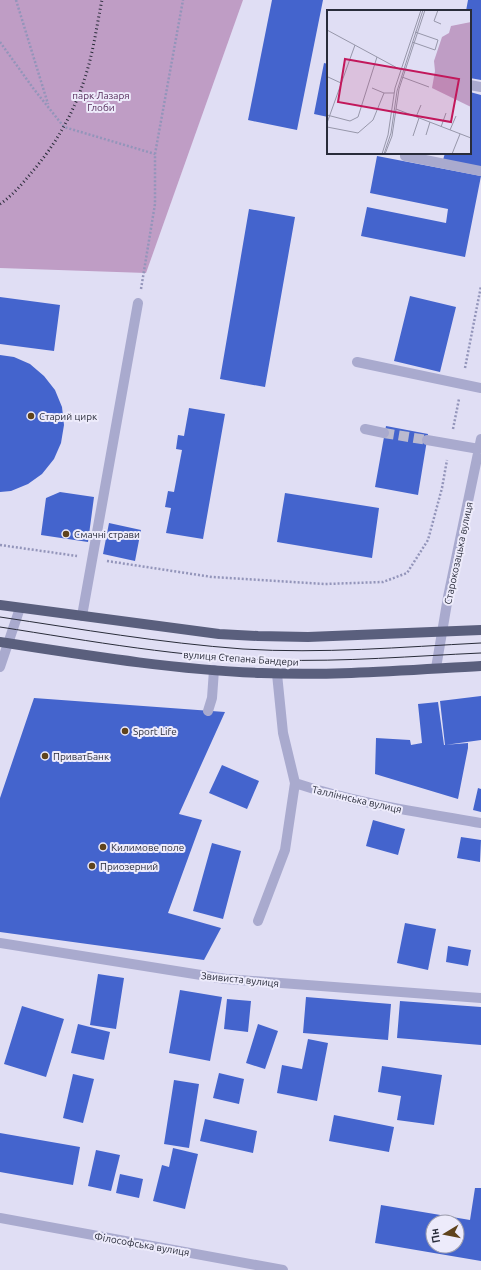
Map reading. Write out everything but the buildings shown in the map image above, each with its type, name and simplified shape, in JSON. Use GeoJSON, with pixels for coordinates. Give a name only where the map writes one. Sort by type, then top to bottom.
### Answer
{"type":"FeatureCollection","features":[{"type":"Feature","properties":{"kind":"main road"},"geometry":{"type":"LineString","coordinates":[[0,605],[219,634],[308,637],[481,630]]}},
{"type":"Feature","properties":{"kind":"main road","name":"вулиця Степана Бандери"},"geometry":{"type":"LineString","coordinates":[[4,642],[214,670],[277,674],[305,675],[481,666]]}},
{"type":"Feature","properties":{"kind":"street"},"geometry":{"type":"LineString","coordinates":[[471,85],[481,87]]}},
{"type":"Feature","properties":{"kind":"street"},"geometry":{"type":"LineString","coordinates":[[405,156],[481,171]]}},
{"type":"Feature","properties":{"kind":"street"},"geometry":{"type":"LineString","coordinates":[[82,616],[138,303]]}},
{"type":"Feature","properties":{"kind":"street"},"geometry":{"type":"LineString","coordinates":[[357,362],[481,388]]}},
{"type":"Feature","properties":{"kind":"street"},"geometry":{"type":"LineString","coordinates":[[365,429],[384,433]]}},
{"type":"Feature","properties":{"kind":"street","name":"Старокозацька вулиця"},"geometry":{"type":"LineString","coordinates":[[436,668],[481,439]]}},
{"type":"Feature","properties":{"kind":"street"},"geometry":{"type":"LineString","coordinates":[[427,440],[479,449]]}},
{"type":"Feature","properties":{"kind":"street"},"geometry":{"type":"LineString","coordinates":[[0,667],[4,642],[20,608]]}},
{"type":"Feature","properties":{"kind":"street"},"geometry":{"type":"LineString","coordinates":[[208,711],[212,698],[214,670]]}},
{"type":"Feature","properties":{"kind":"street"},"geometry":{"type":"LineString","coordinates":[[258,921],[285,850],[295,782],[284,733],[277,674]]}},
{"type":"Feature","properties":{"kind":"street","name":"Талліннська вулиця"},"geometry":{"type":"LineString","coordinates":[[295,782],[327,794],[416,812],[481,823]]}},
{"type":"Feature","properties":{"kind":"street","name":"Звивиста вулиця"},"geometry":{"type":"LineString","coordinates":[[0,944],[226,979],[481,998]]}},
{"type":"Feature","properties":{"kind":"street","name":"Філософська вулиця"},"geometry":{"type":"LineString","coordinates":[[0,1218],[261,1268],[283,1270]]}},
{"type":"Feature","properties":{"kind":"path"},"geometry":{"type":"LineString","coordinates":[[16,0],[48,107]]}},
{"type":"Feature","properties":{"kind":"path"},"geometry":{"type":"LineString","coordinates":[[138,303],[155,204],[155,154],[183,0]]}},
{"type":"Feature","properties":{"kind":"path"},"geometry":{"type":"LineString","coordinates":[[0,42],[64,128],[155,154]]}},
{"type":"Feature","properties":{"kind":"path"},"geometry":{"type":"LineString","coordinates":[[0,545],[92,558],[212,578],[325,584],[383,582],[407,573],[428,540],[442,488],[481,286]]}},
{"type":"Feature","properties":{"kind":"green space","name":"парк Лазаря Глоби"},"geometry":{"type":"Polygon","coordinates":[[[0,0],[243,0],[146,273],[0,268],[0,0]]]}},
{"type":"Feature","properties":{"kind":"tunnel"},"geometry":{"type":"LineString","coordinates":[[384,433],[427,440]]}},
{"type":"Feature","properties":{"kind":"tram line"},"geometry":{"type":"LineString","coordinates":[[0,617],[90,631],[243,649],[302,651],[481,643]]}},
{"type":"Feature","properties":{"kind":"tram line"},"geometry":{"type":"LineString","coordinates":[[0,627],[137,648],[241,659],[327,660],[481,653]]}},
{"type":"Feature","properties":{"kind":"railway"},"geometry":{"type":"LineString","coordinates":[[0,204],[25,181],[50,149],[65,125],[83,85],[94,45],[102,0]]}},
{"type":"Feature","properties":{"kind":"place","name":"Старий цирк"},"geometry":{"type":"Point","coordinates":[31,416]}},
{"type":"Feature","properties":{"kind":"place","name":"Смачні страви"},"geometry":{"type":"Point","coordinates":[66,534]}},
{"type":"Feature","properties":{"kind":"place","name":"Sport Life"},"geometry":{"type":"Point","coordinates":[125,731]}},
{"type":"Feature","properties":{"kind":"place","name":"ПриватБанк"},"geometry":{"type":"Point","coordinates":[45,756]}},
{"type":"Feature","properties":{"kind":"place","name":"Килимове поле"},"geometry":{"type":"Point","coordinates":[103,847]}},
{"type":"Feature","properties":{"kind":"place","name":"Приозерний"},"geometry":{"type":"Point","coordinates":[92,866]}}]}
